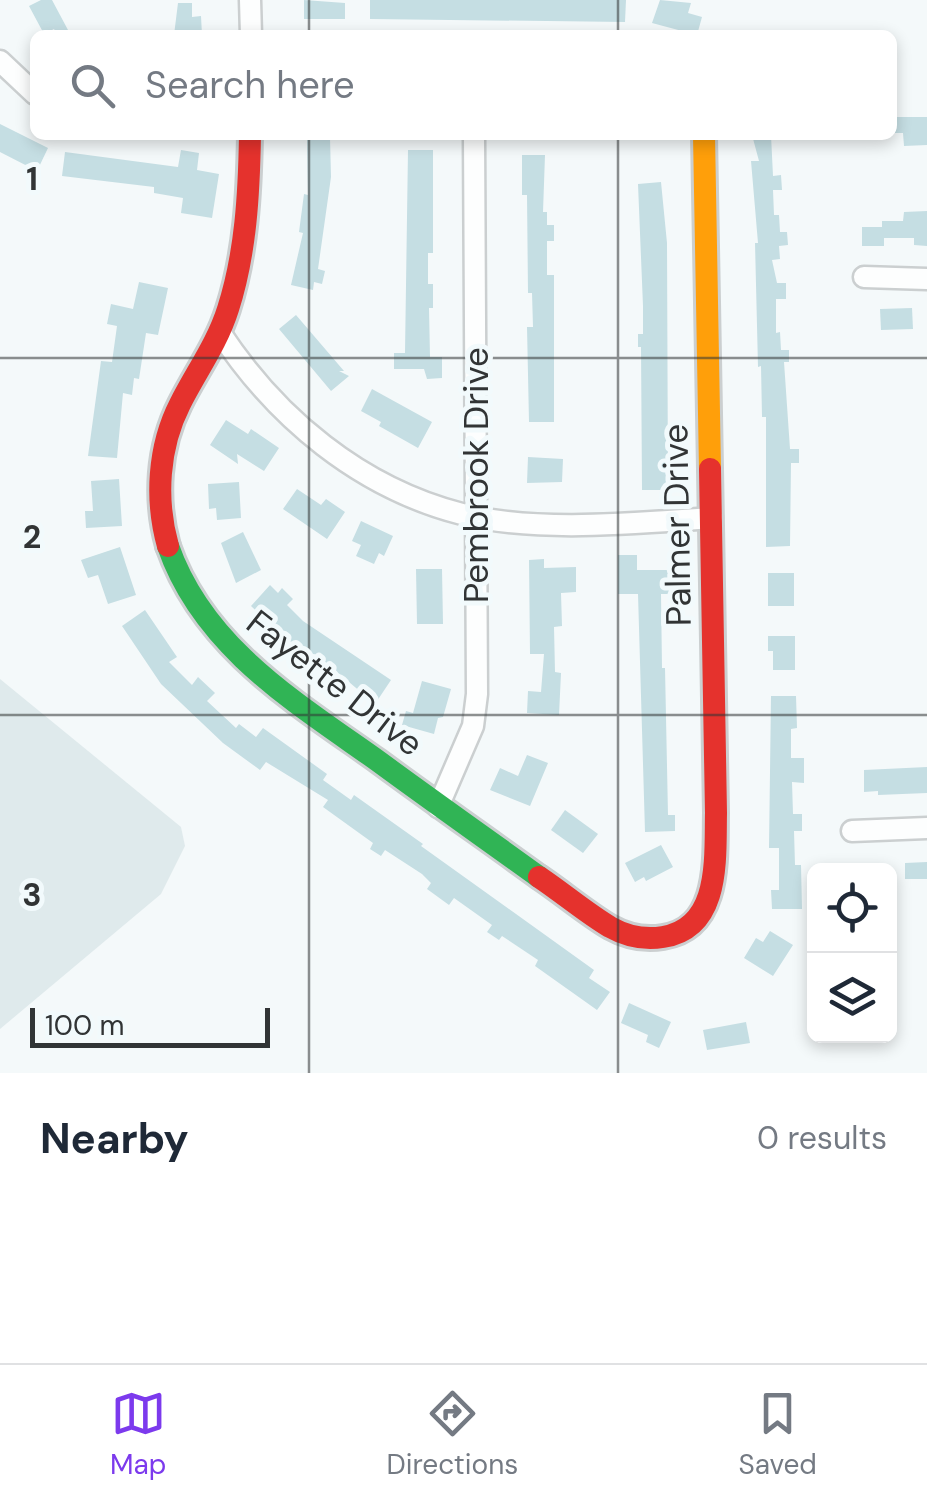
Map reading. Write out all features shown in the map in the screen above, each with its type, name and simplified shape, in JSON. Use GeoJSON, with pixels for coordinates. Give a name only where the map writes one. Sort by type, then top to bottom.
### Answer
{"type":"FeatureCollection","features":[{"type":"Feature","properties":{"kind":"street"},"geometry":{"type":"LineString","coordinates":[[250,0],[251,30]]}},
{"type":"Feature","properties":{"kind":"street"},"geometry":{"type":"LineString","coordinates":[[0,61],[30,89]]}},
{"type":"Feature","properties":{"kind":"street","name":"Fayette Drive"},"geometry":{"type":"LineString","coordinates":[[250,140],[249,199],[236,279],[220,331],[178,408],[164,448],[161,516],[178,574],[194,604],[224,643],[271,685],[610,927],[630,938],[678,935],[704,912]]}},
{"type":"Feature","properties":{"kind":"street","name":"Pembrook Drive"},"geometry":{"type":"LineString","coordinates":[[438,807],[473,726],[477,694],[474,140]]}},
{"type":"Feature","properties":{"kind":"street","name":"Palmer Drive"},"geometry":{"type":"LineString","coordinates":[[704,140],[714,855],[704,912]]}},
{"type":"Feature","properties":{"kind":"street"},"geometry":{"type":"LineString","coordinates":[[864,277],[927,279]]}},
{"type":"Feature","properties":{"kind":"street"},"geometry":{"type":"LineString","coordinates":[[220,331],[272,400],[313,439],[380,482],[423,502],[477,517],[583,524],[712,518]]}},
{"type":"Feature","properties":{"kind":"street"},"geometry":{"type":"LineString","coordinates":[[852,831],[927,828]]}},
{"type":"Feature","properties":{"kind":"shaded area"},"geometry":{"type":"Polygon","coordinates":[[[0,679],[181,827],[185,846],[161,894],[0,1029],[0,679]]]}},
{"type":"Feature","properties":{"kind":"building"},"geometry":{"type":"Polygon","coordinates":[[[52,0],[68,30],[42,30],[29,6],[52,0]]]}},
{"type":"Feature","properties":{"kind":"building"},"geometry":{"type":"Polygon","coordinates":[[[304,0],[345,3],[345,19],[304,19],[304,0]]]}},
{"type":"Feature","properties":{"kind":"building"},"geometry":{"type":"Polygon","coordinates":[[[370,0],[626,0],[625,22],[370,19],[370,0]]]}},
{"type":"Feature","properties":{"kind":"building"},"geometry":{"type":"Polygon","coordinates":[[[660,0],[691,3],[688,13],[702,17],[698,30],[678,30],[652,23],[660,0]]]}},
{"type":"Feature","properties":{"kind":"building"},"geometry":{"type":"Polygon","coordinates":[[[178,3],[192,3],[192,17],[201,16],[202,30],[175,30],[178,3]]]}},
{"type":"Feature","properties":{"kind":"building"},"geometry":{"type":"Polygon","coordinates":[[[897,117],[927,117],[927,145],[904,146],[903,133],[897,133],[897,117]]]}},
{"type":"Feature","properties":{"kind":"building"},"geometry":{"type":"Polygon","coordinates":[[[0,124],[48,148],[37,171],[0,152],[0,124]]]}},
{"type":"Feature","properties":{"kind":"building"},"geometry":{"type":"Polygon","coordinates":[[[307,140],[330,140],[331,177],[318,269],[325,271],[322,284],[314,282],[313,290],[291,285],[303,233],[299,232],[304,194],[308,195],[307,140]]]}},
{"type":"Feature","properties":{"kind":"building"},"geometry":{"type":"Polygon","coordinates":[[[753,140],[771,140],[773,176],[781,175],[782,190],[773,190],[774,215],[779,215],[780,232],[787,232],[788,245],[779,246],[780,259],[772,260],[777,283],[786,283],[786,299],[776,299],[776,333],[780,332],[781,350],[789,350],[789,362],[784,362],[790,449],[799,449],[799,463],[791,463],[790,546],[766,547],[766,417],[762,417],[761,366],[758,367],[758,243],[751,161],[759,161],[753,140]]]}},
{"type":"Feature","properties":{"kind":"building"},"geometry":{"type":"Polygon","coordinates":[[[181,150],[199,153],[197,170],[219,174],[212,218],[181,213],[183,198],[154,193],[154,187],[62,176],[65,152],[178,167],[181,150]]]}},
{"type":"Feature","properties":{"kind":"building"},"geometry":{"type":"Polygon","coordinates":[[[408,150],[433,150],[433,253],[428,253],[428,284],[433,284],[433,308],[429,308],[430,357],[442,357],[442,378],[427,379],[424,369],[394,369],[394,353],[405,353],[408,150]]]}},
{"type":"Feature","properties":{"kind":"building"},"geometry":{"type":"Polygon","coordinates":[[[522,155],[545,155],[543,212],[547,212],[547,225],[554,225],[554,241],[547,241],[547,275],[554,275],[554,422],[529,422],[527,327],[533,327],[522,155]]]}},
{"type":"Feature","properties":{"kind":"building"},"geometry":{"type":"Polygon","coordinates":[[[661,182],[667,243],[668,490],[642,490],[638,334],[643,334],[643,306],[638,184],[661,182]]]}},
{"type":"Feature","properties":{"kind":"building"},"geometry":{"type":"Polygon","coordinates":[[[927,211],[927,246],[914,245],[914,238],[884,238],[884,246],[862,246],[862,227],[882,227],[882,221],[903,221],[904,212],[927,211]]]}},
{"type":"Feature","properties":{"kind":"building"},"geometry":{"type":"Polygon","coordinates":[[[139,282],[168,288],[158,335],[146,333],[139,379],[134,378],[132,395],[123,393],[117,458],[88,456],[101,361],[112,362],[117,326],[107,324],[111,304],[133,309],[139,282]]]}},
{"type":"Feature","properties":{"kind":"building"},"geometry":{"type":"Polygon","coordinates":[[[912,308],[913,329],[881,330],[880,309],[912,308]]]}},
{"type":"Feature","properties":{"kind":"building"},"geometry":{"type":"Polygon","coordinates":[[[296,315],[344,371],[339,371],[349,376],[331,391],[279,329],[296,315]]]}},
{"type":"Feature","properties":{"kind":"building"},"geometry":{"type":"Polygon","coordinates":[[[372,389],[432,422],[418,448],[361,411],[372,389]]]}},
{"type":"Feature","properties":{"kind":"building"},"geometry":{"type":"Polygon","coordinates":[[[226,420],[248,434],[251,429],[279,448],[264,471],[237,454],[238,464],[210,445],[226,420]]]}},
{"type":"Feature","properties":{"kind":"building"},"geometry":{"type":"Polygon","coordinates":[[[528,457],[563,459],[562,482],[527,483],[528,457]]]}},
{"type":"Feature","properties":{"kind":"building"},"geometry":{"type":"Polygon","coordinates":[[[119,479],[122,526],[86,528],[85,511],[93,511],[91,481],[119,479]]]}},
{"type":"Feature","properties":{"kind":"building"},"geometry":{"type":"Polygon","coordinates":[[[239,482],[241,518],[217,520],[216,508],[209,509],[208,484],[239,482]]]}},
{"type":"Feature","properties":{"kind":"building"},"geometry":{"type":"Polygon","coordinates":[[[297,489],[321,505],[326,499],[345,512],[327,539],[283,509],[297,489]]]}},
{"type":"Feature","properties":{"kind":"building"},"geometry":{"type":"Polygon","coordinates":[[[361,521],[393,536],[384,556],[379,553],[374,564],[356,556],[361,545],[352,541],[361,521]]]}},
{"type":"Feature","properties":{"kind":"building"},"geometry":{"type":"Polygon","coordinates":[[[243,532],[261,570],[236,583],[221,543],[243,532]]]}},
{"type":"Feature","properties":{"kind":"building"},"geometry":{"type":"Polygon","coordinates":[[[120,547],[136,595],[108,604],[98,575],[88,578],[81,560],[120,547]]]}},
{"type":"Feature","properties":{"kind":"building"},"geometry":{"type":"Polygon","coordinates":[[[618,555],[637,555],[637,570],[669,570],[669,594],[661,594],[662,668],[668,815],[675,815],[675,831],[645,832],[638,594],[618,594],[618,555]]]}},
{"type":"Feature","properties":{"kind":"building"},"geometry":{"type":"Polygon","coordinates":[[[544,559],[544,568],[576,567],[576,592],[561,593],[562,626],[554,627],[555,672],[561,673],[559,715],[527,713],[528,691],[541,692],[544,654],[530,654],[529,560],[544,559]]]}},
{"type":"Feature","properties":{"kind":"building"},"geometry":{"type":"Polygon","coordinates":[[[416,569],[442,569],[443,624],[417,624],[416,569]]]}},
{"type":"Feature","properties":{"kind":"building"},"geometry":{"type":"Polygon","coordinates":[[[768,573],[794,573],[794,606],[768,606],[768,573]]]}},
{"type":"Feature","properties":{"kind":"building"},"geometry":{"type":"Polygon","coordinates":[[[270,585],[278,593],[282,588],[293,599],[287,605],[303,621],[391,680],[375,704],[330,666],[325,673],[305,658],[308,654],[283,637],[251,606],[270,585]]]}},
{"type":"Feature","properties":{"kind":"building"},"geometry":{"type":"Polygon","coordinates":[[[145,610],[177,657],[169,662],[192,685],[198,677],[215,693],[207,701],[236,728],[239,724],[256,737],[263,728],[327,774],[323,780],[351,800],[354,795],[594,970],[589,978],[610,992],[597,1010],[535,966],[538,960],[502,936],[499,940],[487,932],[492,925],[454,898],[449,905],[427,889],[431,883],[422,874],[385,850],[381,856],[370,849],[373,843],[323,807],[328,800],[266,762],[260,770],[223,743],[161,684],[122,626],[145,610]]]}},
{"type":"Feature","properties":{"kind":"building"},"geometry":{"type":"Polygon","coordinates":[[[768,636],[795,636],[795,670],[773,670],[768,636]]]}},
{"type":"Feature","properties":{"kind":"building"},"geometry":{"type":"Polygon","coordinates":[[[422,681],[451,689],[434,734],[402,725],[406,711],[413,713],[422,681]]]}},
{"type":"Feature","properties":{"kind":"building"},"geometry":{"type":"Polygon","coordinates":[[[771,696],[796,696],[797,728],[791,729],[791,758],[804,758],[804,783],[792,782],[793,814],[802,814],[802,831],[794,831],[795,865],[801,865],[802,909],[772,909],[771,890],[779,890],[779,848],[769,848],[771,696]]]}},
{"type":"Feature","properties":{"kind":"building"},"geometry":{"type":"Polygon","coordinates":[[[527,755],[548,763],[530,806],[490,790],[500,768],[518,776],[527,755]]]}},
{"type":"Feature","properties":{"kind":"building"},"geometry":{"type":"Polygon","coordinates":[[[927,767],[927,793],[864,792],[864,770],[927,767]]]}},
{"type":"Feature","properties":{"kind":"building"},"geometry":{"type":"Polygon","coordinates":[[[565,810],[598,834],[583,853],[551,830],[565,810]]]}},
{"type":"Feature","properties":{"kind":"building"},"geometry":{"type":"Polygon","coordinates":[[[661,845],[673,867],[646,881],[644,877],[635,882],[625,863],[661,845]]]}},
{"type":"Feature","properties":{"kind":"building"},"geometry":{"type":"Polygon","coordinates":[[[927,862],[927,879],[905,879],[905,863],[927,862]]]}},
{"type":"Feature","properties":{"kind":"building"},"geometry":{"type":"Polygon","coordinates":[[[770,931],[793,945],[773,976],[744,958],[756,938],[763,942],[770,931]]]}},
{"type":"Feature","properties":{"kind":"building"},"geometry":{"type":"Polygon","coordinates":[[[629,1003],[671,1022],[659,1048],[646,1042],[648,1035],[621,1023],[629,1003]]]}},
{"type":"Feature","properties":{"kind":"building"},"geometry":{"type":"Polygon","coordinates":[[[746,1022],[750,1043],[707,1050],[703,1030],[746,1022]]]}},
{"type":"Feature","properties":{"kind":"traffic: fast"},"geometry":{"type":"LineString","coordinates":[[168,546],[204,614],[255,669],[315,717],[539,877]]}},
{"type":"Feature","properties":{"kind":"traffic: slow"},"geometry":{"type":"LineString","coordinates":[[704,140],[710,469]]}},
{"type":"Feature","properties":{"kind":"traffic: jam"},"geometry":{"type":"LineString","coordinates":[[168,546],[161,510],[163,456],[173,421],[218,334],[234,288],[245,223],[250,140]]}},
{"type":"Feature","properties":{"kind":"traffic: jam"},"geometry":{"type":"LineString","coordinates":[[539,877],[610,927],[636,936],[663,937],[682,931],[705,906],[714,870],[716,831],[710,469]]}}]}
